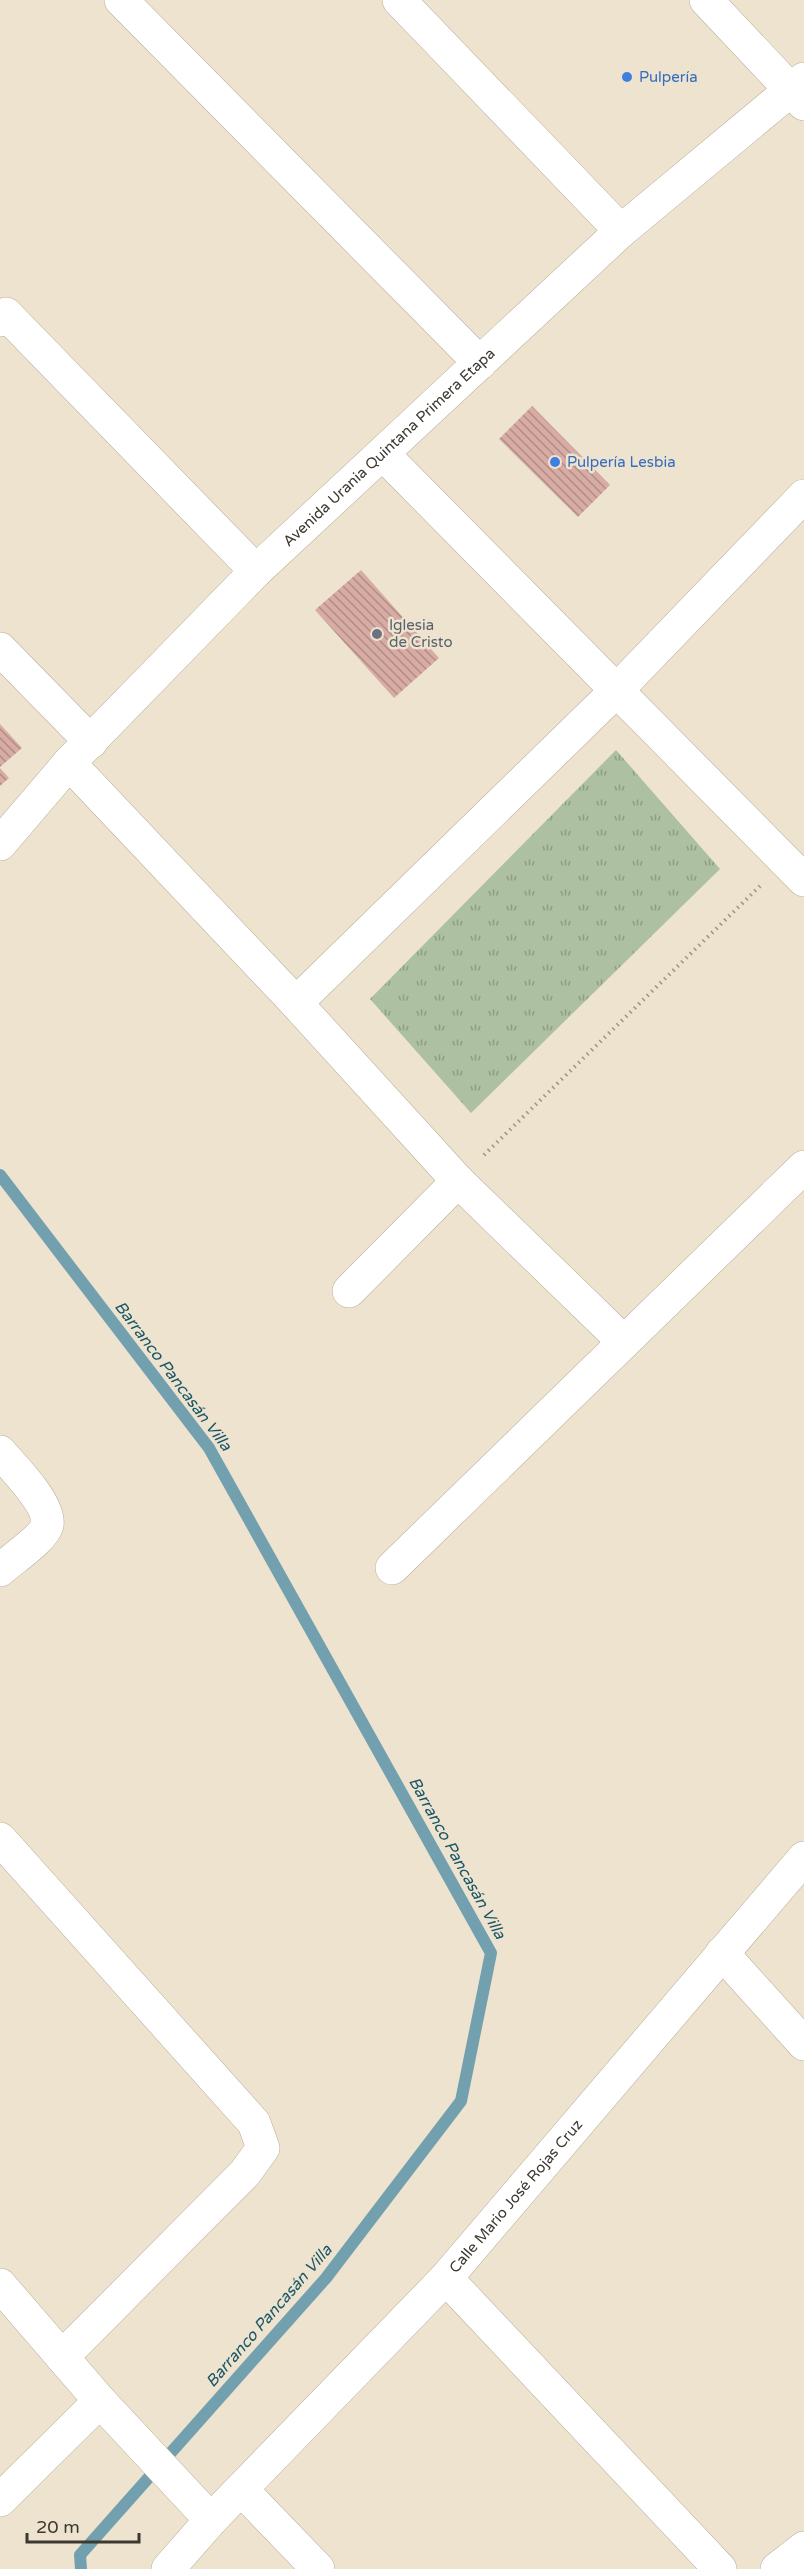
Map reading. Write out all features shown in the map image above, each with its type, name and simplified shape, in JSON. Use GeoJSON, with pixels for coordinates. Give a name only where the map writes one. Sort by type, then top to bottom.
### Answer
{"type":"FeatureCollection","features":[{"type":"Feature","properties":{"kind":"street"},"geometry":{"type":"LineString","coordinates":[[121,0],[480,363]]}},
{"type":"Feature","properties":{"kind":"street"},"geometry":{"type":"LineString","coordinates":[[399,0],[621,231]]}},
{"type":"Feature","properties":{"kind":"street"},"geometry":{"type":"LineString","coordinates":[[706,0],[800,91]]}},
{"type":"Feature","properties":{"kind":"street","name":"Avenida Urania Quintana Primera Etapa"},"geometry":{"type":"LineString","coordinates":[[0,844],[80,753],[256,571],[621,231],[800,91]]}},
{"type":"Feature","properties":{"kind":"street"},"geometry":{"type":"LineString","coordinates":[[0,320],[6,314],[256,571]]}},
{"type":"Feature","properties":{"kind":"street"},"geometry":{"type":"LineString","coordinates":[[383,454],[616,691],[798,862]]}},
{"type":"Feature","properties":{"kind":"street"},"geometry":{"type":"LineString","coordinates":[[296,1003],[616,691],[804,496]]}},
{"type":"Feature","properties":{"kind":"street"},"geometry":{"type":"LineString","coordinates":[[0,649],[80,753],[296,1003],[458,1181],[624,1342]]}},
{"type":"Feature","properties":{"kind":"street"},"geometry":{"type":"LineString","coordinates":[[392,1568],[804,1167]]}},
{"type":"Feature","properties":{"kind":"street"},"geometry":{"type":"LineString","coordinates":[[349,1291],[458,1181]]}},
{"type":"Feature","properties":{"kind":"street"},"geometry":{"type":"LineString","coordinates":[[0,1452],[34,1493],[46,1514],[47,1525],[42,1534],[0,1570]]}},
{"type":"Feature","properties":{"kind":"street"},"geometry":{"type":"LineString","coordinates":[[0,1839],[254,2123],[263,2148],[245,2173],[62,2357]]}},
{"type":"Feature","properties":{"kind":"street","name":"Calle Mario José Rojas Cruz"},"geometry":{"type":"LineString","coordinates":[[168,2569],[211,2520],[446,2278],[804,1858]]}},
{"type":"Feature","properties":{"kind":"street"},"geometry":{"type":"LineString","coordinates":[[722,1953],[804,2044]]}},
{"type":"Feature","properties":{"kind":"street"},"geometry":{"type":"LineString","coordinates":[[446,2278],[720,2569]]}},
{"type":"Feature","properties":{"kind":"street"},"geometry":{"type":"LineString","coordinates":[[0,2285],[100,2401],[211,2520]]}},
{"type":"Feature","properties":{"kind":"street"},"geometry":{"type":"LineString","coordinates":[[0,2500],[100,2401]]}},
{"type":"Feature","properties":{"kind":"street"},"geometry":{"type":"LineString","coordinates":[[242,2490],[318,2569]]}},
{"type":"Feature","properties":{"kind":"street"},"geometry":{"type":"LineString","coordinates":[[777,2569],[804,2548]]}},
{"type":"Feature","properties":{"kind":"path"},"geometry":{"type":"LineString","coordinates":[[458,1181],[798,862]]}},
{"type":"Feature","properties":{"kind":"green space"},"geometry":{"type":"Polygon","coordinates":[[[616,750],[720,869],[471,1113],[370,999],[616,750]]]}},
{"type":"Feature","properties":{"kind":"building","name":"Pulpería Lesbia"},"geometry":{"type":"Polygon","coordinates":[[[532,406],[610,485],[578,517],[499,439],[532,406]]]}},
{"type":"Feature","properties":{"kind":"building","name":"Iglesia de Cristo"},"geometry":{"type":"Polygon","coordinates":[[[361,570],[439,658],[394,698],[315,610],[361,570]]]}},
{"type":"Feature","properties":{"kind":"building"},"geometry":{"type":"Polygon","coordinates":[[[0,724],[22,748],[0,767],[0,724]]]}},
{"type":"Feature","properties":{"kind":"building"},"geometry":{"type":"Polygon","coordinates":[[[0,768],[9,778],[0,786],[0,768]]]}},
{"type":"Feature","properties":{"kind":"waterway","name":"Barranco Pancasán Villa"},"geometry":{"type":"LineString","coordinates":[[0,1175],[209,1448],[491,1953],[461,2101],[326,2278],[80,2555],[81,2569]]}},
{"type":"Feature","properties":{"kind":"place","name":"Pulpería"},"geometry":{"type":"Point","coordinates":[627,77]}},
{"type":"Feature","properties":{"kind":"place","name":"Pulpería Lesbia"},"geometry":{"type":"Point","coordinates":[555,462]}},
{"type":"Feature","properties":{"kind":"place","name":"Iglesia de Cristo"},"geometry":{"type":"Point","coordinates":[377,634]}}]}
